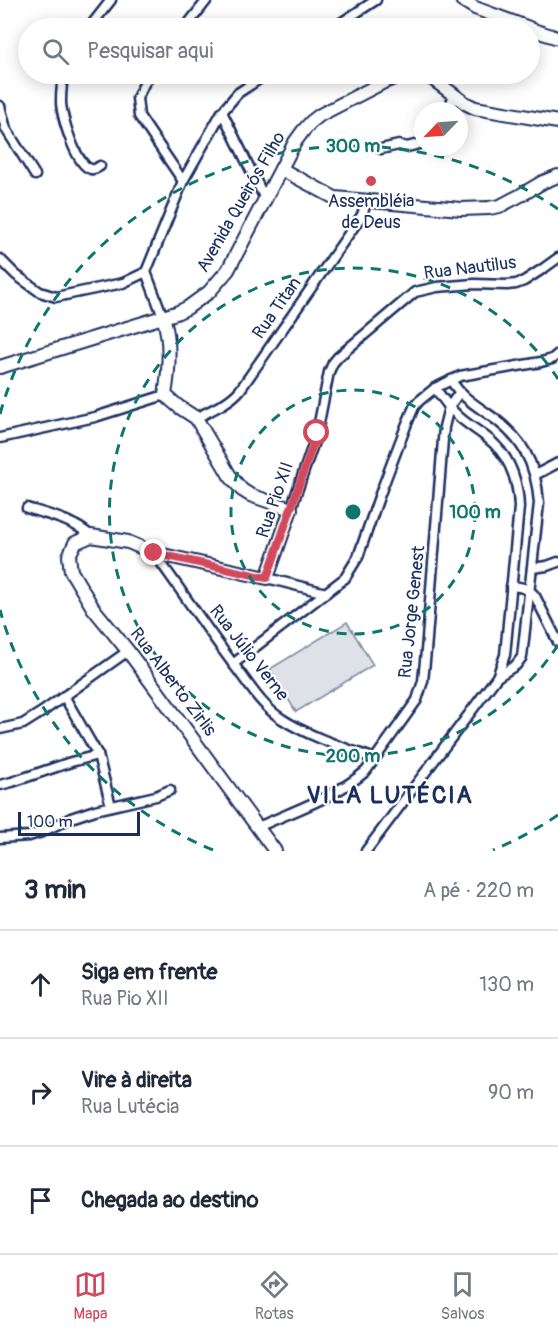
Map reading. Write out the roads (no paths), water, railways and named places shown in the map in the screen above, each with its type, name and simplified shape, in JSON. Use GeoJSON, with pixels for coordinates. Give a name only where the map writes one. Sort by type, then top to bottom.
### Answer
{"type":"FeatureCollection","features":[{"type":"Feature","properties":{"kind":"street"},"geometry":{"type":"LineString","coordinates":[[98,18],[111,0]]}},
{"type":"Feature","properties":{"kind":"street"},"geometry":{"type":"LineString","coordinates":[[193,18],[207,0]]}},
{"type":"Feature","properties":{"kind":"street"},"geometry":{"type":"LineString","coordinates":[[348,18],[376,0]]}},
{"type":"Feature","properties":{"kind":"street"},"geometry":{"type":"LineString","coordinates":[[462,0],[501,18]]}},
{"type":"Feature","properties":{"kind":"street"},"geometry":{"type":"LineString","coordinates":[[540,32],[558,38]]}},
{"type":"Feature","properties":{"kind":"street"},"geometry":{"type":"LineString","coordinates":[[63,84],[61,104],[66,127],[76,154],[90,169],[100,166]]}},
{"type":"Feature","properties":{"kind":"street"},"geometry":{"type":"LineString","coordinates":[[144,84],[137,98],[139,116],[183,181]]}},
{"type":"Feature","properties":{"kind":"street"},"geometry":{"type":"LineString","coordinates":[[0,259],[40,292],[56,297],[123,283],[146,272],[183,181],[222,112],[238,93],[252,84]]}},
{"type":"Feature","properties":{"kind":"street","name":"Avenida Queirós Filho"},"geometry":{"type":"LineString","coordinates":[[0,368],[176,313],[193,304],[209,292],[228,270],[303,131],[320,115],[380,84]]}},
{"type":"Feature","properties":{"kind":"street"},"geometry":{"type":"LineString","coordinates":[[440,84],[475,108],[558,122]]}},
{"type":"Feature","properties":{"kind":"street"},"geometry":{"type":"LineString","coordinates":[[452,102],[453,94]]}},
{"type":"Feature","properties":{"kind":"street"},"geometry":{"type":"LineString","coordinates":[[0,106],[3,125],[35,175]]}},
{"type":"Feature","properties":{"kind":"street"},"geometry":{"type":"LineString","coordinates":[[222,112],[265,199]]}},
{"type":"Feature","properties":{"kind":"street"},"geometry":{"type":"LineString","coordinates":[[381,149],[399,145],[407,147],[414,145]]}},
{"type":"Feature","properties":{"kind":"street"},"geometry":{"type":"LineString","coordinates":[[281,169],[335,198],[461,209],[489,208],[510,201],[558,176]]}},
{"type":"Feature","properties":{"kind":"street","name":"Rua Titan"},"geometry":{"type":"LineString","coordinates":[[196,418],[226,402],[240,390],[362,215],[367,200]]}},
{"type":"Feature","properties":{"kind":"street","name":"Rua Nautilus"},"geometry":{"type":"LineString","coordinates":[[415,292],[436,287],[516,284],[531,277],[558,258]]}},
{"type":"Feature","properties":{"kind":"street"},"geometry":{"type":"LineString","coordinates":[[146,272],[166,325],[168,347],[165,395]]}},
{"type":"Feature","properties":{"kind":"street","name":"Rua Pio XII"},"geometry":{"type":"LineString","coordinates":[[267,578],[317,433],[333,363],[349,346],[415,292]]}},
{"type":"Feature","properties":{"kind":"street"},"geometry":{"type":"LineString","coordinates":[[233,664],[345,578],[358,557],[414,407],[419,401],[435,388],[467,374],[541,362],[558,354]]}},
{"type":"Feature","properties":{"kind":"street"},"geometry":{"type":"LineString","coordinates":[[451,380],[459,393],[499,421],[516,438],[524,449],[535,475],[538,503],[522,657],[516,665],[497,677]]}},
{"type":"Feature","properties":{"kind":"street"},"geometry":{"type":"LineString","coordinates":[[366,851],[497,677],[505,655],[519,507],[518,491],[505,456],[498,447],[458,416],[435,388]]}},
{"type":"Feature","properties":{"kind":"street","name":"Rua Jorge Genest"},"geometry":{"type":"LineString","coordinates":[[258,827],[337,791],[356,779],[366,771],[417,700],[422,687],[444,427],[449,407],[459,393]]}},
{"type":"Feature","properties":{"kind":"street"},"geometry":{"type":"LineString","coordinates":[[165,395],[196,418],[230,476],[242,490],[291,509]]}},
{"type":"Feature","properties":{"kind":"street"},"geometry":{"type":"LineString","coordinates":[[0,438],[95,417],[165,395]]}},
{"type":"Feature","properties":{"kind":"street"},"geometry":{"type":"LineString","coordinates":[[535,475],[558,463]]}},
{"type":"Feature","properties":{"kind":"street"},"geometry":{"type":"LineString","coordinates":[[27,508],[75,524],[91,536],[128,542],[154,553],[326,593]]}},
{"type":"Feature","properties":{"kind":"street","name":"Rua Alberto Zirlis"},"geometry":{"type":"LineString","coordinates":[[91,536],[75,543],[69,556],[71,571],[93,608],[128,651],[275,851]]}},
{"type":"Feature","properties":{"kind":"street","name":"Rua Júlio Verne"},"geometry":{"type":"LineString","coordinates":[[154,553],[261,701],[281,719],[375,759]]}},
{"type":"Feature","properties":{"kind":"street"},"geometry":{"type":"LineString","coordinates":[[532,568],[558,562]]}},
{"type":"Feature","properties":{"kind":"street"},"geometry":{"type":"LineString","coordinates":[[511,586],[523,586],[530,590],[558,642]]}},
{"type":"Feature","properties":{"kind":"street"},"geometry":{"type":"LineString","coordinates":[[0,729],[23,724],[128,651]]}},
{"type":"Feature","properties":{"kind":"street"},"geometry":{"type":"LineString","coordinates":[[505,655],[511,659],[520,659]]}},
{"type":"Feature","properties":{"kind":"street"},"geometry":{"type":"LineString","coordinates":[[64,696],[98,755],[111,806]]}},
{"type":"Feature","properties":{"kind":"street"},"geometry":{"type":"LineString","coordinates":[[0,785],[98,755]]}},
{"type":"Feature","properties":{"kind":"street"},"geometry":{"type":"LineString","coordinates":[[0,838],[29,836],[71,818],[156,796],[170,790]]}},
{"type":"Feature","properties":{"kind":"place","name":"Assembléia de Deus"},"geometry":{"type":"Point","coordinates":[371,181]}},
{"type":"Feature","properties":{"kind":"district","name":"VILA LUTÉCIA"},"geometry":{"type":"Point","coordinates":[390,795]}}]}
